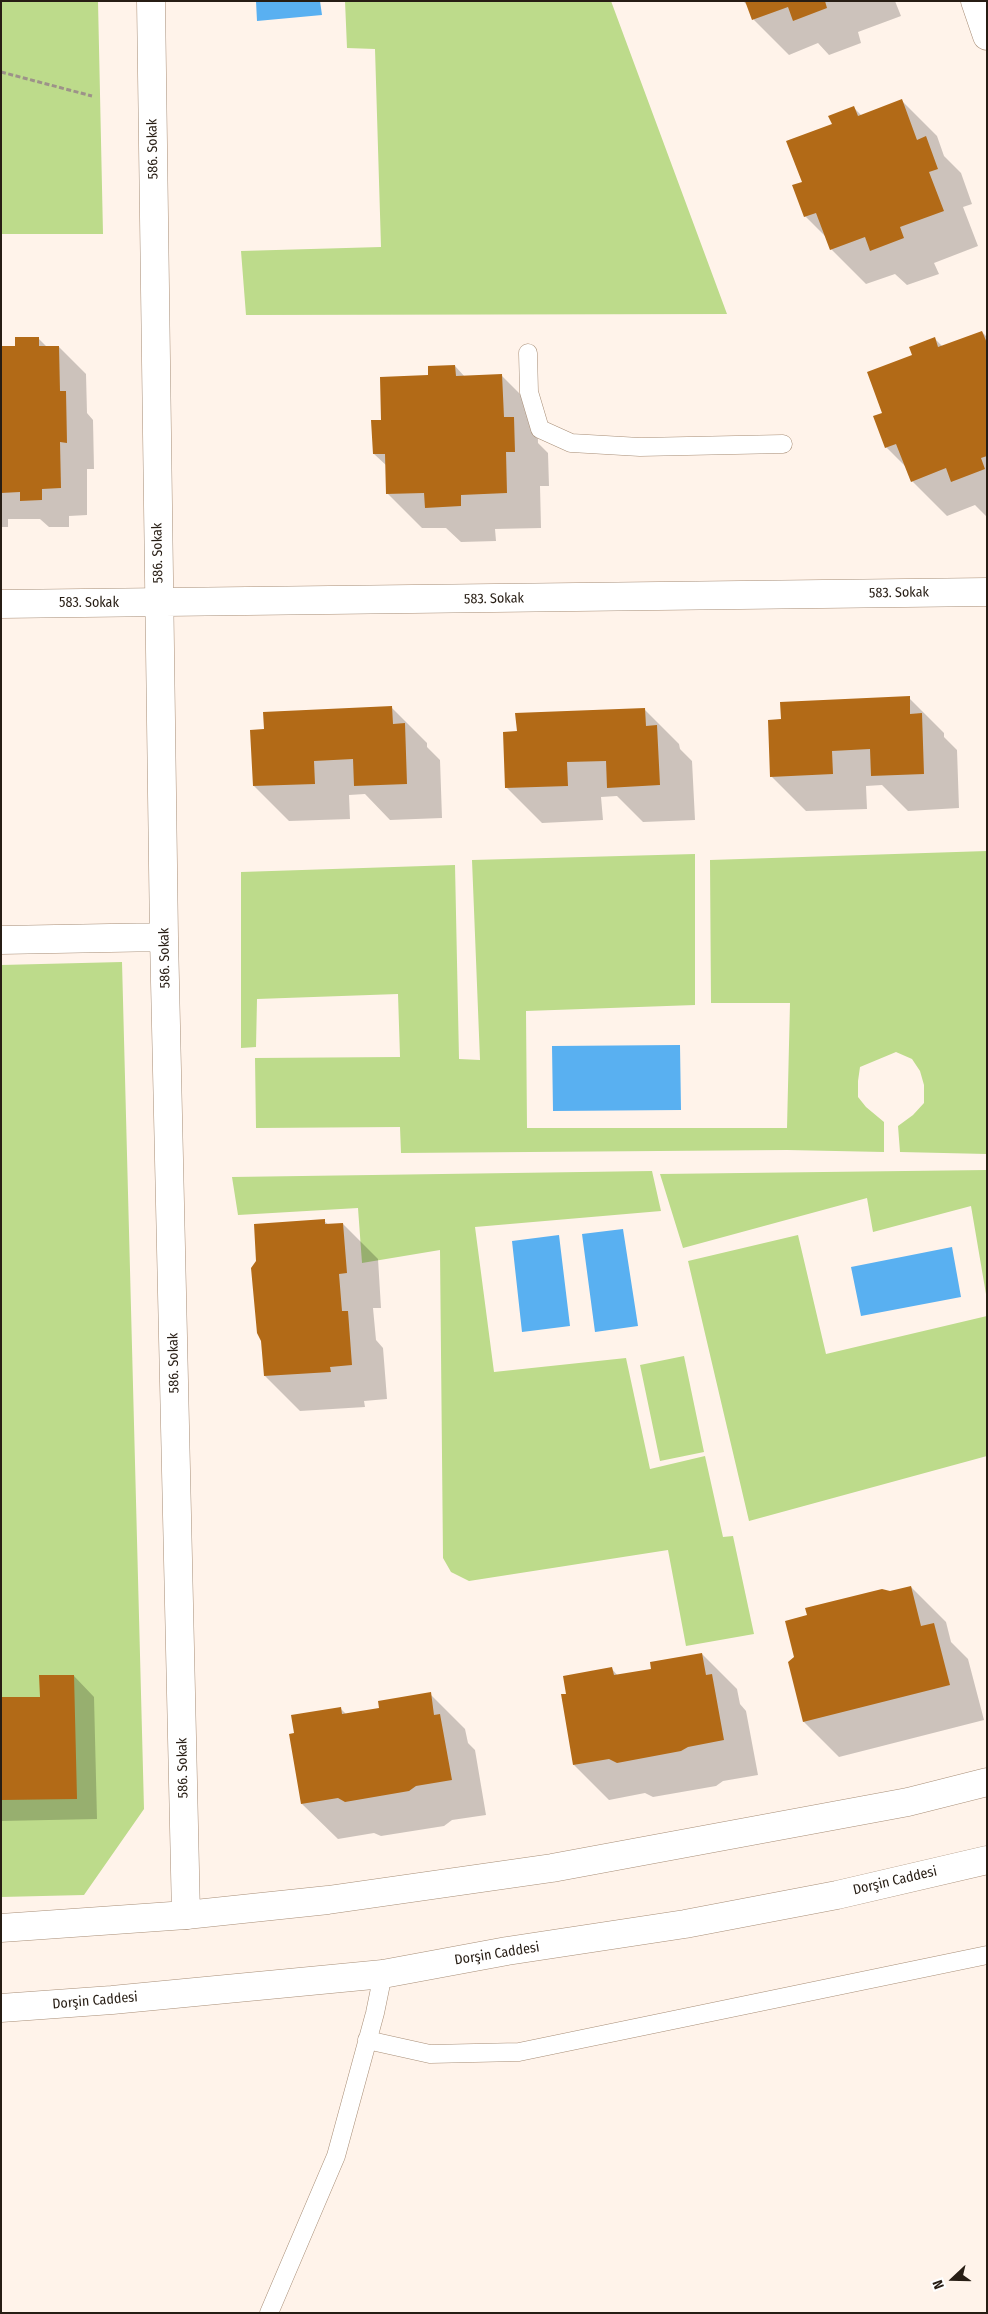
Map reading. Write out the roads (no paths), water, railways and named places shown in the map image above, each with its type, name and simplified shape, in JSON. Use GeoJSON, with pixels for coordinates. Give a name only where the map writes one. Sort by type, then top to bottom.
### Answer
{"type":"FeatureCollection","features":[{"type":"Feature","properties":{"kind":"street","name":"586. Sokak"},"geometry":{"type":"LineString","coordinates":[[151,1],[164,937],[186,1916]]}},
{"type":"Feature","properties":{"kind":"street"},"geometry":{"type":"LineString","coordinates":[[975,1],[987,36]]}},
{"type":"Feature","properties":{"kind":"street","name":"583. Sokak"},"geometry":{"type":"LineString","coordinates":[[1,604],[987,592]]}},
{"type":"Feature","properties":{"kind":"street"},"geometry":{"type":"LineString","coordinates":[[1,940],[164,937]]}},
{"type":"Feature","properties":{"kind":"street"},"geometry":{"type":"LineString","coordinates":[[1,1928],[186,1916],[328,1900],[552,1868],[908,1802],[987,1782]]}},
{"type":"Feature","properties":{"kind":"street","name":"Dorşin Caddesi"},"geometry":{"type":"LineString","coordinates":[[1,2008],[112,2000],[383,1974],[508,1951],[694,1922],[837,1895],[987,1860]]}},
{"type":"Feature","properties":{"kind":"lane"},"geometry":{"type":"LineString","coordinates":[[528,353],[529,392],[540,429],[571,443],[640,447],[783,444]]}},
{"type":"Feature","properties":{"kind":"lane"},"geometry":{"type":"LineString","coordinates":[[367,2040],[430,2054],[519,2052],[987,1955]]}},
{"type":"Feature","properties":{"kind":"lane"},"geometry":{"type":"LineString","coordinates":[[269,2313],[336,2156],[383,1974]]}},
{"type":"Feature","properties":{"kind":"water"},"geometry":{"type":"Polygon","coordinates":[[[256,1],[320,1],[322,15],[257,21],[256,1]]]}},
{"type":"Feature","properties":{"kind":"water"},"geometry":{"type":"Polygon","coordinates":[[[680,1045],[681,1110],[553,1111],[552,1046],[680,1045]]]}},
{"type":"Feature","properties":{"kind":"water"},"geometry":{"type":"Polygon","coordinates":[[[623,1229],[638,1326],[595,1332],[582,1234],[623,1229]]]}},
{"type":"Feature","properties":{"kind":"water"},"geometry":{"type":"Polygon","coordinates":[[[559,1235],[570,1326],[522,1332],[512,1241],[559,1235]]]}},
{"type":"Feature","properties":{"kind":"water"},"geometry":{"type":"Polygon","coordinates":[[[952,1247],[961,1297],[861,1316],[851,1267],[952,1247]]]}}]}
